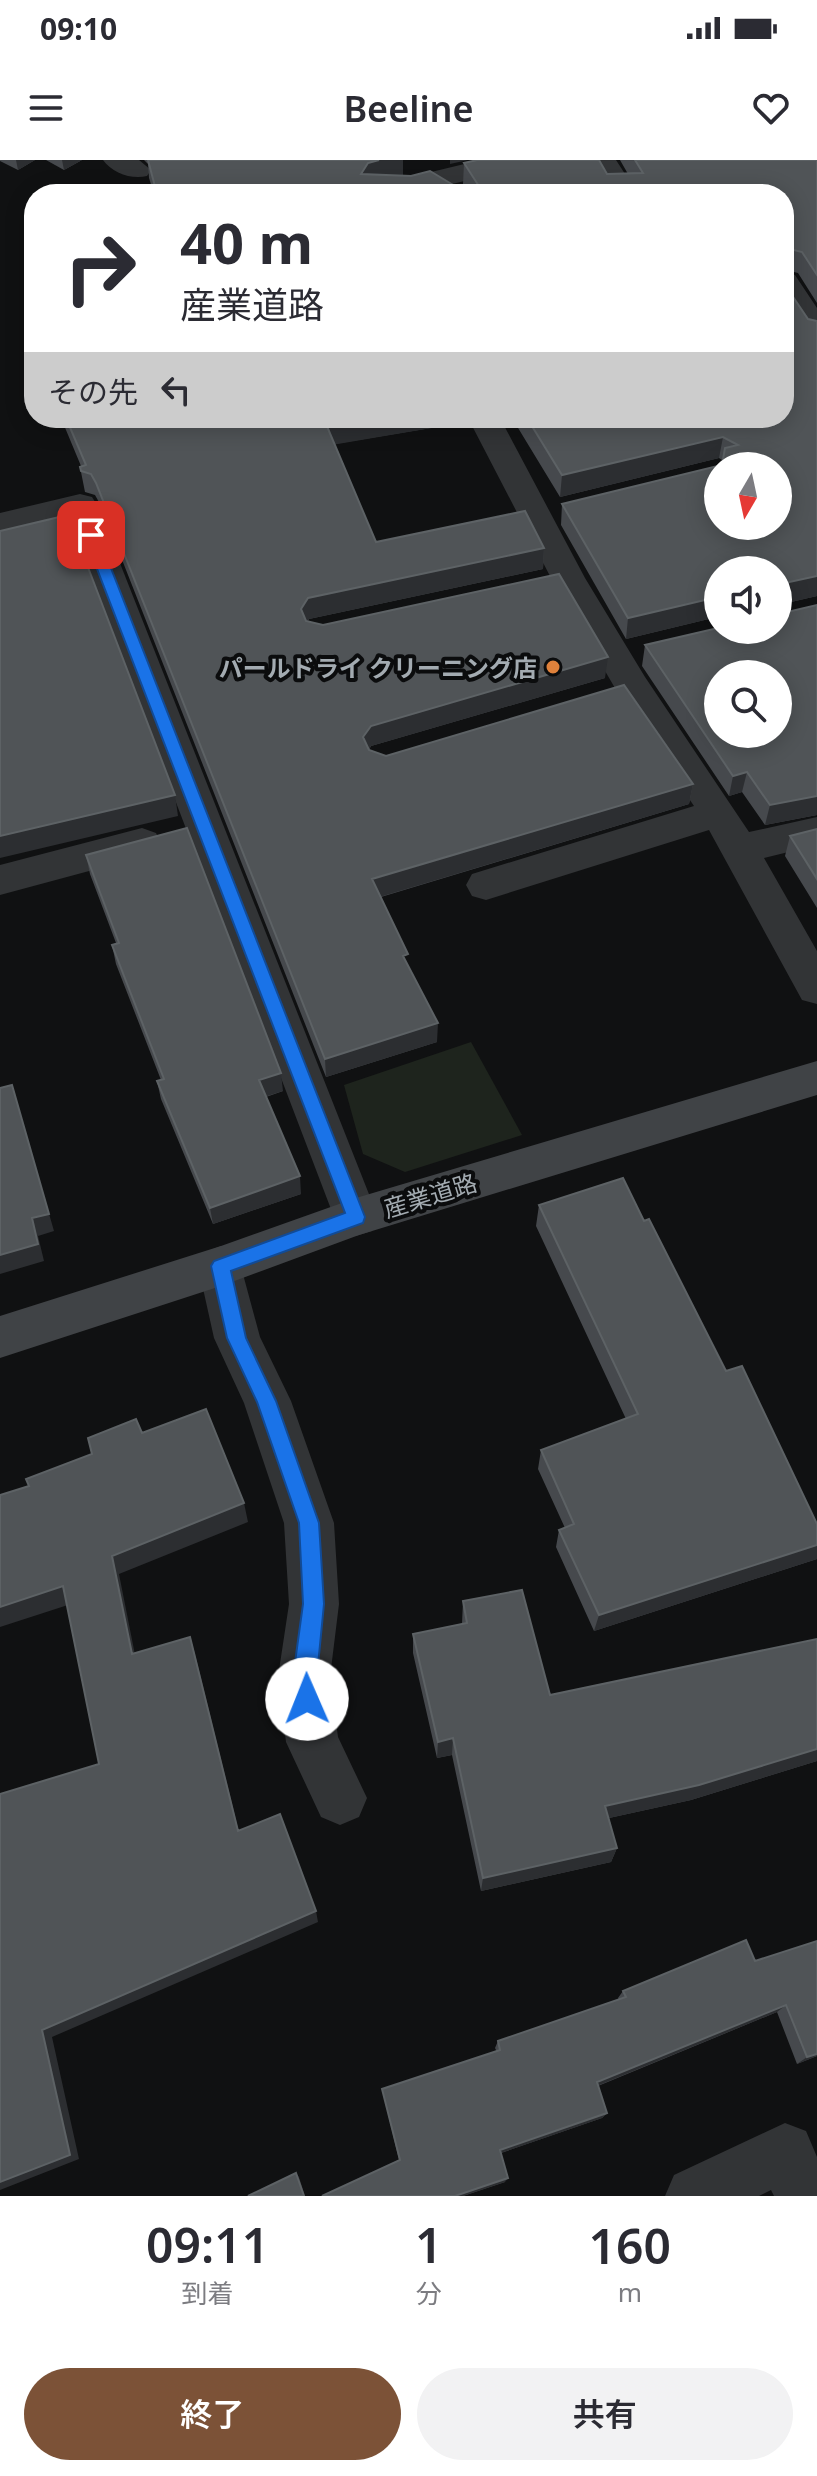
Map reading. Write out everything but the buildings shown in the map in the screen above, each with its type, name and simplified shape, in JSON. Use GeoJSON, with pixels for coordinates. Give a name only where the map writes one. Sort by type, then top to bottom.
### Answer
{"type":"FeatureCollection","features":[{"type":"Feature","properties":{"kind":"street"},"geometry":{"type":"LineString","coordinates":[[388,184],[517,160]]}},
{"type":"Feature","properties":{"kind":"street"},"geometry":{"type":"LineString","coordinates":[[602,160],[617,184]]}},
{"type":"Feature","properties":{"kind":"street"},"geometry":{"type":"LineString","coordinates":[[794,296],[817,332]]}},
{"type":"Feature","properties":{"kind":"street"},"geometry":{"type":"LineString","coordinates":[[491,428],[549,513],[553,582],[625,672],[719,813],[817,988]]}},
{"type":"Feature","properties":{"kind":"street"},"geometry":{"type":"LineString","coordinates":[[0,524],[80,505],[356,1217]]}},
{"type":"Feature","properties":{"kind":"street"},"geometry":{"type":"LineString","coordinates":[[486,885],[719,813]]}},
{"type":"Feature","properties":{"kind":"street"},"geometry":{"type":"LineString","coordinates":[[0,880],[207,826]]}},
{"type":"Feature","properties":{"kind":"street"},"geometry":{"type":"LineString","coordinates":[[740,849],[817,831]]}},
{"type":"Feature","properties":{"kind":"street","name":"産業道路"},"geometry":{"type":"LineString","coordinates":[[0,1337],[221,1266],[356,1217],[817,1078]]}},
{"type":"Feature","properties":{"kind":"street"},"geometry":{"type":"LineString","coordinates":[[221,1266],[237,1338],[267,1401],[309,1523],[314,1604],[304,1677],[312,1742],[340,1798]]}},
{"type":"Feature","properties":{"kind":"street"},"geometry":{"type":"LineString","coordinates":[[695,2196],[785,2152],[804,2196]]}},
{"type":"Feature","properties":{"kind":"shaded area"},"geometry":{"type":"Polygon","coordinates":[[[471,1042],[522,1135],[405,1172],[363,1154],[344,1085],[471,1042]]]}},
{"type":"Feature","properties":{"kind":"place","name":"パールドライ クリーニング店"},"geometry":{"type":"Point","coordinates":[553,667]}},
{"type":"Feature","properties":{"kind":"route"},"geometry":{"type":"LineString","coordinates":[[91,535],[207,826],[356,1217],[221,1266],[237,1338],[267,1401],[309,1523],[314,1604],[304,1677],[307,1699]]}}]}
